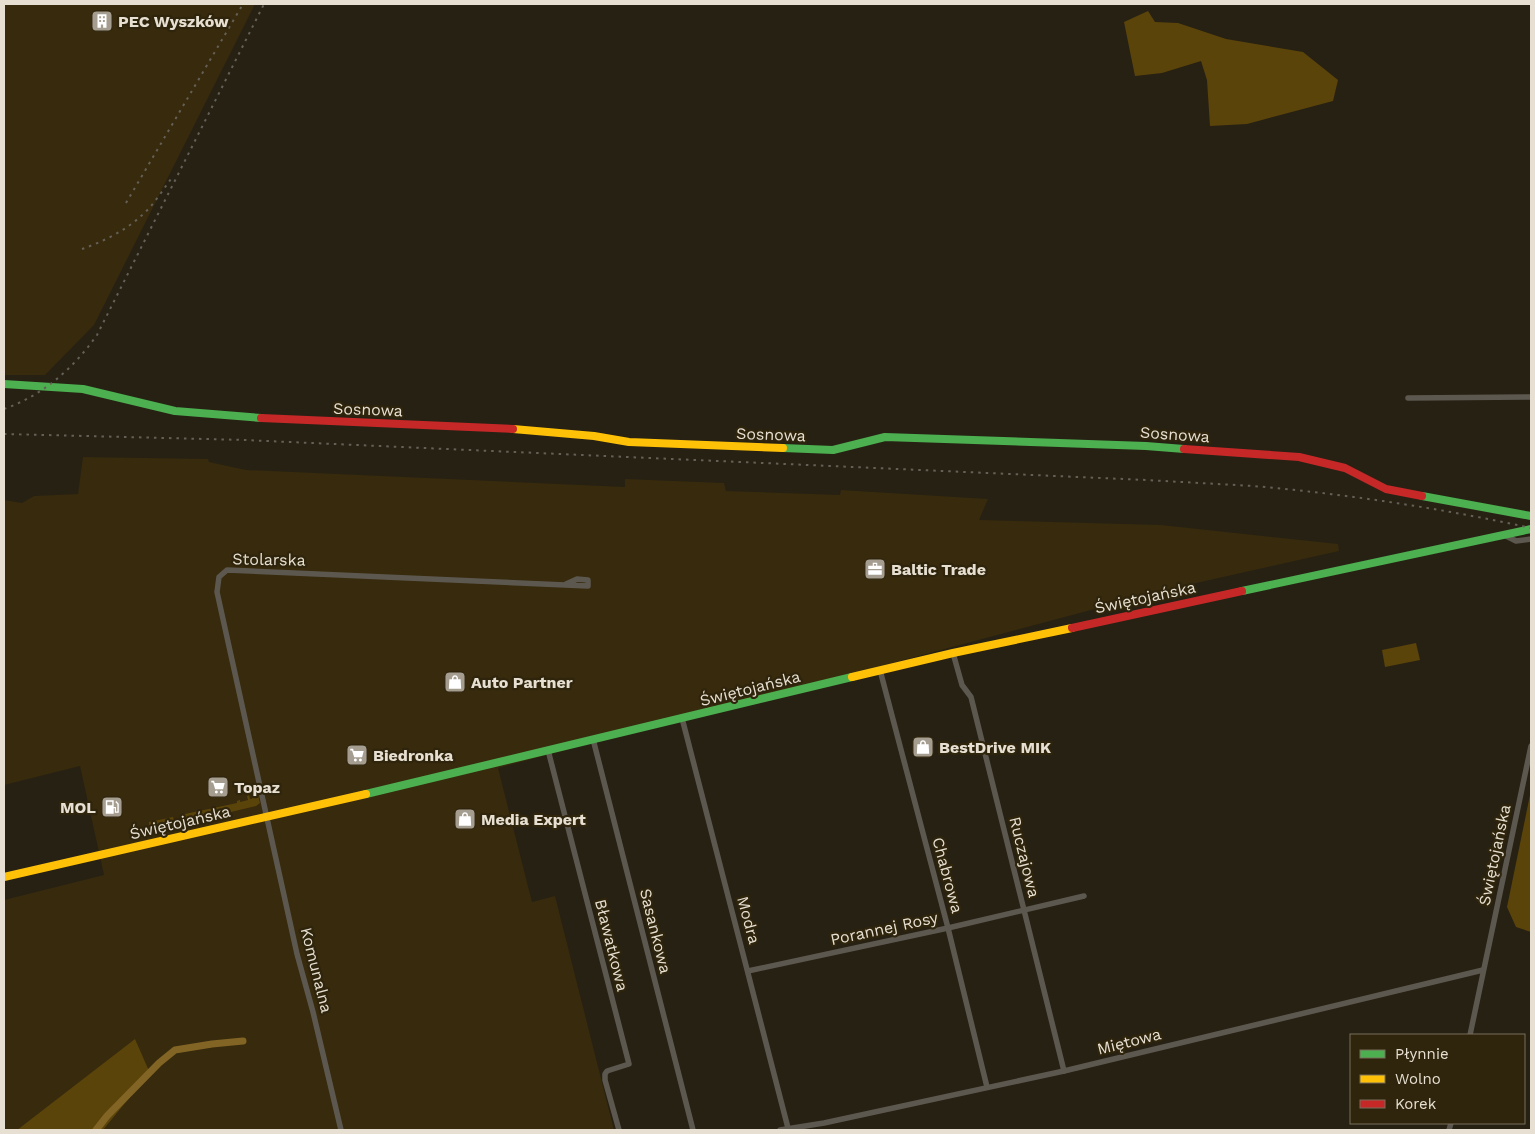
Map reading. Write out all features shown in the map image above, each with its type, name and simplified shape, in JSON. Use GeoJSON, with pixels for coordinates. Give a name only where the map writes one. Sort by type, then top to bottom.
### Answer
{"type":"FeatureCollection","features":[{"type":"Feature","properties":{"kind":"street","name":"Sosnowa"},"geometry":{"type":"LineString","coordinates":[[4,384],[83,389],[175,410],[279,420],[517,429],[594,436],[629,442],[832,450],[884,437],[1146,446],[1299,457],[1345,468],[1386,489],[1531,516]]}},
{"type":"Feature","properties":{"kind":"street"},"geometry":{"type":"LineString","coordinates":[[1408,398],[1531,397]]}},
{"type":"Feature","properties":{"kind":"street","name":"Świętojańska"},"geometry":{"type":"LineString","coordinates":[[4,877],[266,817],[953,653],[1531,529]]}},
{"type":"Feature","properties":{"kind":"street","name":"Świętojańska"},"geometry":{"type":"LineString","coordinates":[[1504,535],[1516,541],[1531,539]]}},
{"type":"Feature","properties":{"kind":"street","name":"Stolarska"},"geometry":{"type":"LineString","coordinates":[[266,817],[217,592],[219,577],[227,570],[566,584]]}},
{"type":"Feature","properties":{"kind":"street","name":"Ruczajowa"},"geometry":{"type":"LineString","coordinates":[[953,653],[962,685],[971,697],[1064,1071]]}},
{"type":"Feature","properties":{"kind":"street","name":"Chabrowa"},"geometry":{"type":"LineString","coordinates":[[880,670],[988,1087]]}},
{"type":"Feature","properties":{"kind":"street","name":"Modra"},"geometry":{"type":"LineString","coordinates":[[682,718],[788,1128]]}},
{"type":"Feature","properties":{"kind":"street","name":"Sasankowa"},"geometry":{"type":"LineString","coordinates":[[593,739],[693,1130]]}},
{"type":"Feature","properties":{"kind":"street","name":"Świętojańska"},"geometry":{"type":"LineString","coordinates":[[1470,1034],[1531,746]]}},
{"type":"Feature","properties":{"kind":"street","name":"Bławatkowa"},"geometry":{"type":"LineString","coordinates":[[548,750],[629,1064],[606,1071],[605,1074],[618,1130]]}},
{"type":"Feature","properties":{"kind":"street","name":"Komunalna"},"geometry":{"type":"LineString","coordinates":[[266,817],[341,1130]]}},
{"type":"Feature","properties":{"kind":"street","name":"Porannej Rosy"},"geometry":{"type":"LineString","coordinates":[[748,971],[948,928],[1084,896]]}},
{"type":"Feature","properties":{"kind":"street","name":"Miętowa"},"geometry":{"type":"LineString","coordinates":[[780,1130],[824,1123],[1064,1071],[1483,970]]}},
{"type":"Feature","properties":{"kind":"shaded area"},"geometry":{"type":"Polygon","coordinates":[[[4,4],[255,4],[94,325],[45,375],[4,375],[4,4]]]}},
{"type":"Feature","properties":{"kind":"shaded area"},"geometry":{"type":"Polygon","coordinates":[[[1148,11],[1155,22],[1178,23],[1226,39],[1303,52],[1338,80],[1333,101],[1247,124],[1210,126],[1207,80],[1201,61],[1162,73],[1135,76],[1124,22],[1148,11]]]}},
{"type":"Feature","properties":{"kind":"shaded area"},"geometry":{"type":"Polygon","coordinates":[[[83,457],[208,459],[209,462],[246,470],[625,487],[625,479],[724,483],[726,491],[840,495],[841,490],[988,499],[979,520],[1161,525],[1338,544],[1339,551],[1170,589],[498,768],[532,902],[555,896],[614,1130],[103,1130],[150,1073],[135,1040],[17,1130],[4,1130],[4,900],[104,875],[80,766],[4,785],[4,500],[22,503],[34,496],[78,494],[83,457]]]}},
{"type":"Feature","properties":{"kind":"shaded area"},"geometry":{"type":"Polygon","coordinates":[[[1416,643],[1420,660],[1385,667],[1382,650],[1416,643]]]}},
{"type":"Feature","properties":{"kind":"shaded area"},"geometry":{"type":"Polygon","coordinates":[[[1531,790],[1531,932],[1516,927],[1507,907],[1531,790]]]}},
{"type":"Feature","properties":{"kind":"shaded area"},"geometry":{"type":"Polygon","coordinates":[[[252,794],[258,795],[260,803],[256,806],[181,824],[180,815],[237,803],[240,800],[240,802],[248,800],[247,796],[249,795],[250,799],[252,799],[252,794]]]}},
{"type":"Feature","properties":{"kind":"shaded area"},"geometry":{"type":"Polygon","coordinates":[[[173,817],[175,825],[151,831],[149,828],[149,822],[173,817]]]}},
{"type":"Feature","properties":{"kind":"shaded area"},"geometry":{"type":"Polygon","coordinates":[[[135,1039],[150,1073],[103,1130],[17,1130],[135,1039]]]}},
{"type":"Feature","properties":{"kind":"waterway"},"geometry":{"type":"LineString","coordinates":[[96,1130],[107,1116],[159,1063],[175,1050],[243,1041]]}},
{"type":"Feature","properties":{"kind":"railway"},"geometry":{"type":"LineString","coordinates":[[126,203],[243,4]]}},
{"type":"Feature","properties":{"kind":"railway"},"geometry":{"type":"LineString","coordinates":[[4,409],[32,396],[56,380],[78,359],[97,335],[264,4]]}},
{"type":"Feature","properties":{"kind":"railway"},"geometry":{"type":"LineString","coordinates":[[82,249],[113,236],[128,227],[149,208],[171,179]]}},
{"type":"Feature","properties":{"kind":"railway"},"geometry":{"type":"LineString","coordinates":[[4,434],[244,440],[1253,486],[1393,502],[1531,528]]}},
{"type":"Feature","properties":{"kind":"traffic: fast"},"geometry":{"type":"LineString","coordinates":[[4,384],[83,389],[175,411],[261,418]]}},
{"type":"Feature","properties":{"kind":"traffic: fast"},"geometry":{"type":"LineString","coordinates":[[783,448],[833,450],[885,437],[1184,449]]}},
{"type":"Feature","properties":{"kind":"traffic: fast"},"geometry":{"type":"LineString","coordinates":[[1422,496],[1531,516]]}},
{"type":"Feature","properties":{"kind":"traffic: fast"},"geometry":{"type":"LineString","coordinates":[[1242,591],[1531,529]]}},
{"type":"Feature","properties":{"kind":"traffic: fast"},"geometry":{"type":"LineString","coordinates":[[366,794],[852,677]]}},
{"type":"Feature","properties":{"kind":"traffic: slow"},"geometry":{"type":"LineString","coordinates":[[513,429],[594,436],[629,442],[783,448]]}},
{"type":"Feature","properties":{"kind":"traffic: slow"},"geometry":{"type":"LineString","coordinates":[[852,677],[1072,628]]}},
{"type":"Feature","properties":{"kind":"traffic: slow"},"geometry":{"type":"LineString","coordinates":[[4,877],[366,794]]}},
{"type":"Feature","properties":{"kind":"traffic: jam"},"geometry":{"type":"LineString","coordinates":[[261,418],[513,429]]}},
{"type":"Feature","properties":{"kind":"traffic: jam"},"geometry":{"type":"LineString","coordinates":[[1184,449],[1299,457],[1345,468],[1386,489],[1422,496]]}},
{"type":"Feature","properties":{"kind":"traffic: jam"},"geometry":{"type":"LineString","coordinates":[[1072,628],[1242,591]]}},
{"type":"Feature","properties":{"kind":"place","name":"PEC Wyszków"},"geometry":{"type":"Point","coordinates":[102,21]}},
{"type":"Feature","properties":{"kind":"place","name":"Baltic Trade"},"geometry":{"type":"Point","coordinates":[875,569]}},
{"type":"Feature","properties":{"kind":"place","name":"Auto Partner"},"geometry":{"type":"Point","coordinates":[455,682]}},
{"type":"Feature","properties":{"kind":"place","name":"BestDrive MIK"},"geometry":{"type":"Point","coordinates":[923,747]}},
{"type":"Feature","properties":{"kind":"place","name":"Biedronka"},"geometry":{"type":"Point","coordinates":[357,755]}},
{"type":"Feature","properties":{"kind":"place","name":"Topaz"},"geometry":{"type":"Point","coordinates":[218,787]}},
{"type":"Feature","properties":{"kind":"place","name":"MOL"},"geometry":{"type":"Point","coordinates":[112,807]}},
{"type":"Feature","properties":{"kind":"place","name":"Media Expert"},"geometry":{"type":"Point","coordinates":[465,819]}}]}
